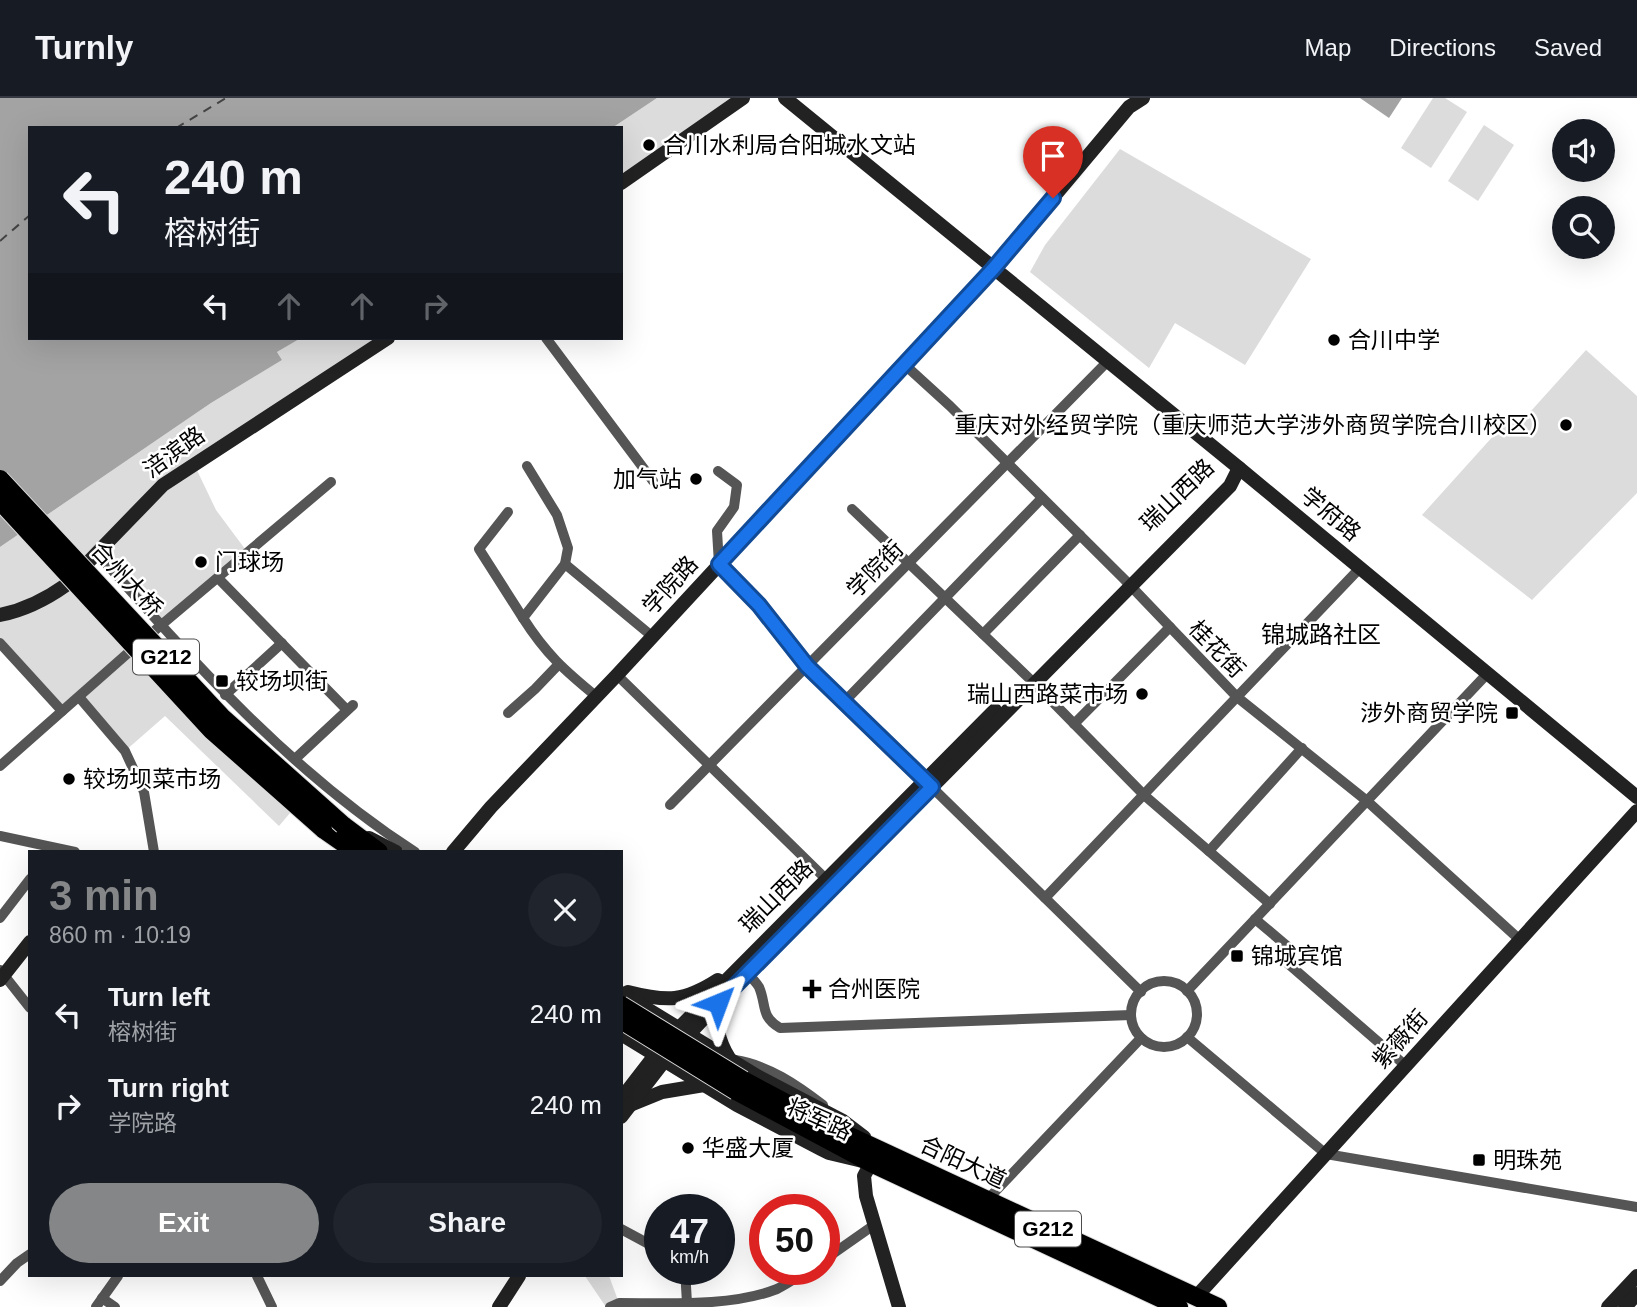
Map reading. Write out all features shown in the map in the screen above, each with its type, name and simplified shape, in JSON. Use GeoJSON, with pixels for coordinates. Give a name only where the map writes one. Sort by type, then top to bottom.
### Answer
{"type":"FeatureCollection","features":[{"type":"Feature","properties":{"kind":"highway","name":"合州大桥"},"geometry":{"type":"LineString","coordinates":[[0,479],[222,717],[343,825]]}},
{"type":"Feature","properties":{"kind":"highway","name":"合州大桥"},"geometry":{"type":"LineString","coordinates":[[0,501],[211,730],[323,829]]}},
{"type":"Feature","properties":{"kind":"highway","name":"G212"},"geometry":{"type":"LineString","coordinates":[[343,825],[376,850]]}},
{"type":"Feature","properties":{"kind":"highway","name":"G212"},"geometry":{"type":"LineString","coordinates":[[323,829],[353,850]]}},
{"type":"Feature","properties":{"kind":"highway","name":"G212"},"geometry":{"type":"LineString","coordinates":[[623,1006],[739,1085]]}},
{"type":"Feature","properties":{"kind":"highway","name":"G212"},"geometry":{"type":"LineString","coordinates":[[623,1021],[874,1156]]}},
{"type":"Feature","properties":{"kind":"highway","name":"合阳大道"},"geometry":{"type":"LineString","coordinates":[[874,1156],[987,1200],[1218,1307]]}},
{"type":"Feature","properties":{"kind":"highway","name":"合阳大道"},"geometry":{"type":"LineString","coordinates":[[874,1156],[1179,1307]]}},
{"type":"Feature","properties":{"kind":"main road"},"geometry":{"type":"LineString","coordinates":[[623,182],[743,98]]}},
{"type":"Feature","properties":{"kind":"main road","name":"学府路"},"geometry":{"type":"LineString","coordinates":[[785,98],[1240,468],[1637,797]]}},
{"type":"Feature","properties":{"kind":"main road","name":"学院路"},"geometry":{"type":"LineString","coordinates":[[455,850],[491,807],[653,637],[993,269],[1129,107],[1143,98]]}},
{"type":"Feature","properties":{"kind":"main road","name":"涪滨路"},"geometry":{"type":"LineString","coordinates":[[0,615],[18,611],[48,598],[66,585],[163,485],[385,340]]}},
{"type":"Feature","properties":{"kind":"main road","name":"瑞山西路"},"geometry":{"type":"LineString","coordinates":[[623,1104],[660,1058],[742,970],[1128,583],[1223,480],[1240,468]]}},
{"type":"Feature","properties":{"kind":"main road","name":"紫薇街"},"geometry":{"type":"LineString","coordinates":[[1196,1297],[1637,811]]}},
{"type":"Feature","properties":{"kind":"main road"},"geometry":{"type":"LineString","coordinates":[[343,825],[392,850]]}},
{"type":"Feature","properties":{"kind":"main road"},"geometry":{"type":"LineString","coordinates":[[323,829],[346,850]]}},
{"type":"Feature","properties":{"kind":"main road"},"geometry":{"type":"LineString","coordinates":[[1,975],[28,944]]}},
{"type":"Feature","properties":{"kind":"main road"},"geometry":{"type":"LineString","coordinates":[[623,991],[657,999],[680,999],[700,992],[742,970]]}},
{"type":"Feature","properties":{"kind":"main road","name":"瑞山西路"},"geometry":{"type":"LineString","coordinates":[[684,1031],[718,1003],[742,970]]}},
{"type":"Feature","properties":{"kind":"main road","name":"将军路"},"geometry":{"type":"LineString","coordinates":[[623,992],[757,1076],[843,1121],[874,1156]]}},
{"type":"Feature","properties":{"kind":"main road"},"geometry":{"type":"LineString","coordinates":[[718,1003],[715,1020],[719,1041],[730,1060]]}},
{"type":"Feature","properties":{"kind":"main road","name":"将军路"},"geometry":{"type":"LineString","coordinates":[[623,1035],[704,1085],[829,1153],[874,1156]]}},
{"type":"Feature","properties":{"kind":"main road"},"geometry":{"type":"LineString","coordinates":[[623,1104],[662,1091],[704,1085]]}},
{"type":"Feature","properties":{"kind":"main road","name":"将军路"},"geometry":{"type":"LineString","coordinates":[[874,1156],[864,1176],[865,1186],[899,1307]]}},
{"type":"Feature","properties":{"kind":"main road"},"geometry":{"type":"LineString","coordinates":[[1608,1307],[1637,1276]]}},
{"type":"Feature","properties":{"kind":"main road"},"geometry":{"type":"LineString","coordinates":[[489,1307],[507,1277]]}},
{"type":"Feature","properties":{"kind":"main road"},"geometry":{"type":"LineString","coordinates":[[499,1307],[518,1277]]}},
{"type":"Feature","properties":{"kind":"main road"},"geometry":{"type":"LineString","coordinates":[[1625,1307],[1637,1294]]}},
{"type":"Feature","properties":{"kind":"street"},"geometry":{"type":"LineString","coordinates":[[547,340],[653,481]]}},
{"type":"Feature","properties":{"kind":"street","name":"学院街"},"geometry":{"type":"LineString","coordinates":[[670,805],[1108,361]]}},
{"type":"Feature","properties":{"kind":"street","name":"桂花街"},"geometry":{"type":"LineString","coordinates":[[905,365],[1080,535],[1237,697],[1367,801],[1520,940]]}},
{"type":"Feature","properties":{"kind":"street"},"geometry":{"type":"LineString","coordinates":[[523,618],[565,564],[568,548],[557,515],[527,466]]}},
{"type":"Feature","properties":{"kind":"street"},"geometry":{"type":"LineString","coordinates":[[718,471],[737,485],[734,507],[717,531],[719,564],[759,605],[807,666],[1141,992]]}},
{"type":"Feature","properties":{"kind":"street"},"geometry":{"type":"LineString","coordinates":[[0,766],[331,482]]}},
{"type":"Feature","properties":{"kind":"street"},"geometry":{"type":"LineString","coordinates":[[844,702],[1042,498]]}},
{"type":"Feature","properties":{"kind":"street"},"geometry":{"type":"LineString","coordinates":[[852,509],[1031,680],[1144,794],[1270,904]]}},
{"type":"Feature","properties":{"kind":"street"},"geometry":{"type":"LineString","coordinates":[[508,512],[479,549],[542,648],[597,697]]}},
{"type":"Feature","properties":{"kind":"street"},"geometry":{"type":"LineString","coordinates":[[983,634],[1080,535]]}},
{"type":"Feature","properties":{"kind":"street"},"geometry":{"type":"LineString","coordinates":[[97,553],[225,695],[349,806],[412,850]]}},
{"type":"Feature","properties":{"kind":"street"},"geometry":{"type":"LineString","coordinates":[[565,564],[653,637]]}},
{"type":"Feature","properties":{"kind":"street"},"geometry":{"type":"LineString","coordinates":[[1045,898],[1360,568]]}},
{"type":"Feature","properties":{"kind":"street"},"geometry":{"type":"LineString","coordinates":[[218,578],[350,708],[295,759]]}},
{"type":"Feature","properties":{"kind":"street"},"geometry":{"type":"LineString","coordinates":[[1074,724],[1170,627]]}},
{"type":"Feature","properties":{"kind":"street"},"geometry":{"type":"LineString","coordinates":[[0,643],[62,711]]}},
{"type":"Feature","properties":{"kind":"street"},"geometry":{"type":"LineString","coordinates":[[225,695],[282,643]]}},
{"type":"Feature","properties":{"kind":"street"},"geometry":{"type":"LineString","coordinates":[[508,713],[558,665]]}},
{"type":"Feature","properties":{"kind":"street"},"geometry":{"type":"LineString","coordinates":[[1187,991],[1487,674]]}},
{"type":"Feature","properties":{"kind":"street"},"geometry":{"type":"LineString","coordinates":[[617,675],[829,883]]}},
{"type":"Feature","properties":{"kind":"street"},"geometry":{"type":"LineString","coordinates":[[79,696],[125,751],[144,792],[154,850]]}},
{"type":"Feature","properties":{"kind":"street"},"geometry":{"type":"LineString","coordinates":[[1209,851],[1302,748]]}},
{"type":"Feature","properties":{"kind":"street"},"geometry":{"type":"LineString","coordinates":[[0,836],[51,850]]}},
{"type":"Feature","properties":{"kind":"street"},"geometry":{"type":"LineString","coordinates":[[0,918],[28,881]]}},
{"type":"Feature","properties":{"kind":"street"},"geometry":{"type":"LineString","coordinates":[[1255,919],[1293,951],[1284,961],[1406,1066]]}},
{"type":"Feature","properties":{"kind":"street"},"geometry":{"type":"LineString","coordinates":[[742,970],[758,986],[770,1022],[780,1028],[1131,1015]]}},
{"type":"Feature","properties":{"kind":"street"},"geometry":{"type":"LineString","coordinates":[[1,975],[28,1006]]}},
{"type":"Feature","properties":{"kind":"street"},"geometry":{"type":"LineString","coordinates":[[1169,982],[1187,991],[1193,999],[1197,1019],[1188,1037],[1170,1047],[1159,1047],[1141,1038],[1131,1015],[1132,1006],[1141,992],[1149,985],[1169,982]]}},
{"type":"Feature","properties":{"kind":"street"},"geometry":{"type":"LineString","coordinates":[[1188,1037],[1326,1154],[1637,1207]]}},
{"type":"Feature","properties":{"kind":"street"},"geometry":{"type":"LineString","coordinates":[[987,1200],[1141,1038]]}},
{"type":"Feature","properties":{"kind":"street"},"geometry":{"type":"LineString","coordinates":[[840,1248],[874,1225]]}},
{"type":"Feature","properties":{"kind":"street"},"geometry":{"type":"LineString","coordinates":[[623,1230],[644,1242]]}},
{"type":"Feature","properties":{"kind":"street"},"geometry":{"type":"LineString","coordinates":[[0,1281],[28,1255]]}},
{"type":"Feature","properties":{"kind":"street"},"geometry":{"type":"LineString","coordinates":[[115,1307],[99,1303],[117,1277]]}},
{"type":"Feature","properties":{"kind":"street"},"geometry":{"type":"LineString","coordinates":[[257,1277],[272,1307]]}},
{"type":"Feature","properties":{"kind":"street"},"geometry":{"type":"LineString","coordinates":[[686,1285],[687,1303]]}},
{"type":"Feature","properties":{"kind":"street"},"geometry":{"type":"LineString","coordinates":[[617,1306],[687,1303],[718,1305],[765,1293],[784,1285]]}},
{"type":"Feature","properties":{"kind":"shaded area"},"geometry":{"type":"Polygon","coordinates":[[[0,98],[657,98],[615,126],[28,126],[28,340],[298,340],[277,352],[282,360],[211,403],[0,547],[0,98]]]}},
{"type":"Feature","properties":{"kind":"shaded area"},"geometry":{"type":"Polygon","coordinates":[[[657,98],[743,98],[623,182],[623,126],[615,126],[657,98]]]}},
{"type":"Feature","properties":{"kind":"shaded area"},"geometry":{"type":"Polygon","coordinates":[[[1360,98],[1402,98],[1389,118],[1360,98]]]}},
{"type":"Feature","properties":{"kind":"shaded area"},"geometry":{"type":"Polygon","coordinates":[[[1433,98],[1445,98],[1467,112],[1431,168],[1401,148],[1433,98]]]}},
{"type":"Feature","properties":{"kind":"shaded area"},"geometry":{"type":"Polygon","coordinates":[[[1484,125],[1514,145],[1478,201],[1448,181],[1484,125]]]}},
{"type":"Feature","properties":{"kind":"shaded area"},"geometry":{"type":"Polygon","coordinates":[[[1120,149],[1311,259],[1245,365],[1175,323],[1149,368],[1030,272],[1045,245],[1120,149]]]}},
{"type":"Feature","properties":{"kind":"shaded area"},"geometry":{"type":"Polygon","coordinates":[[[298,340],[385,340],[194,464],[216,510],[248,553],[161,626],[97,554],[66,585],[136,662],[296,806],[279,826],[165,716],[125,751],[79,697],[62,711],[0,643],[0,547],[211,403],[282,360],[277,352],[298,340]]]}},
{"type":"Feature","properties":{"kind":"shaded area"},"geometry":{"type":"Polygon","coordinates":[[[1586,350],[1637,396],[1637,493],[1532,600],[1422,515],[1513,414],[1522,421],[1586,350]]]}},
{"type":"Feature","properties":{"kind":"shaded area"},"geometry":{"type":"Polygon","coordinates":[[[586,1277],[609,1277],[619,1303],[606,1307],[586,1277]]]}},
{"type":"Feature","properties":{"kind":"ferry route"},"geometry":{"type":"LineString","coordinates":[[179,126],[226,98]]}},
{"type":"Feature","properties":{"kind":"ferry route"},"geometry":{"type":"LineString","coordinates":[[0,241],[28,217]]}},
{"type":"Feature","properties":{"kind":"place","name":"合川水利局合阳城水文站"},"geometry":{"type":"Point","coordinates":[649,145]}},
{"type":"Feature","properties":{"kind":"place","name":"合川中学"},"geometry":{"type":"Point","coordinates":[1334,340]}},
{"type":"Feature","properties":{"kind":"place","name":"重庆对外经贸学院（重庆师范大学涉外商贸学院合川校区）"},"geometry":{"type":"Point","coordinates":[1566,425]}},
{"type":"Feature","properties":{"kind":"place","name":"加气站"},"geometry":{"type":"Point","coordinates":[696,479]}},
{"type":"Feature","properties":{"kind":"place","name":"门球场"},"geometry":{"type":"Point","coordinates":[201,562]}},
{"type":"Feature","properties":{"kind":"place","name":"较场坝街"},"geometry":{"type":"Point","coordinates":[222,681]}},
{"type":"Feature","properties":{"kind":"place","name":"瑞山西路菜市场"},"geometry":{"type":"Point","coordinates":[1142,694]}},
{"type":"Feature","properties":{"kind":"place","name":"涉外商贸学院"},"geometry":{"type":"Point","coordinates":[1512,713]}},
{"type":"Feature","properties":{"kind":"place","name":"较场坝菜市场"},"geometry":{"type":"Point","coordinates":[69,779]}},
{"type":"Feature","properties":{"kind":"place","name":"锦城宾馆"},"geometry":{"type":"Point","coordinates":[1237,956]}},
{"type":"Feature","properties":{"kind":"place","name":"合州医院"},"geometry":{"type":"Point","coordinates":[812,989]}},
{"type":"Feature","properties":{"kind":"place","name":"华盛大厦"},"geometry":{"type":"Point","coordinates":[688,1148]}},
{"type":"Feature","properties":{"kind":"place","name":"明珠苑"},"geometry":{"type":"Point","coordinates":[1479,1160]}},
{"type":"Feature","properties":{"kind":"district","name":"锦城路社区"},"geometry":{"type":"Point","coordinates":[1321,635]}},
{"type":"Feature","properties":{"kind":"route"},"geometry":{"type":"LineString","coordinates":[[718,1003],[932,787],[807,666],[759,605],[719,564],[993,269],[1053,198]]}}]}
